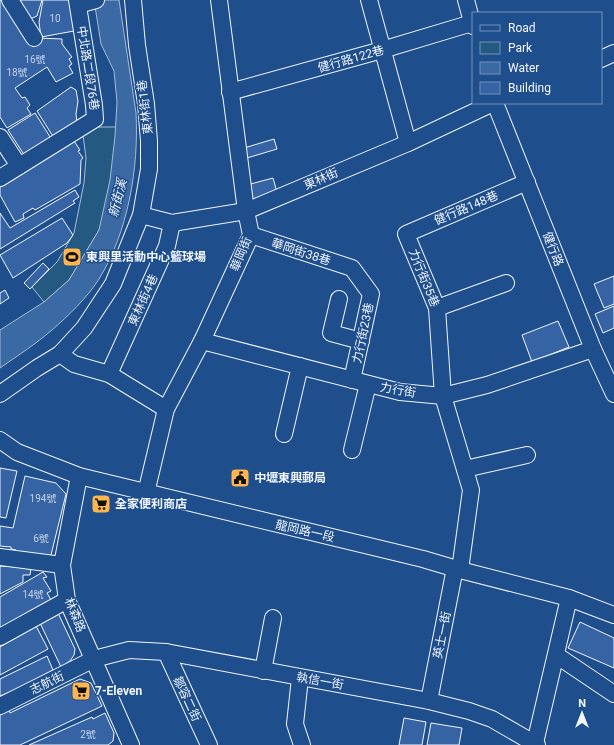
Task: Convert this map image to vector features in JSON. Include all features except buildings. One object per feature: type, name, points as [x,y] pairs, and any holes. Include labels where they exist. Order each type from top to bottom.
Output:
[{"type":"street","points":[[10,0],[34,38]]},
{"type":"street","name":"東林街1巷","points":[[0,394],[60,354],[84,328],[113,284],[141,215],[146,192],[149,142],[146,104],[137,45],[133,0]]},
{"type":"street","name":"華岡街","points":[[146,493],[166,409],[202,341],[251,236],[246,211],[219,0]]},
{"type":"street","points":[[369,0],[408,143]]},
{"type":"street","points":[[466,0],[472,21]]},
{"type":"street","name":"中北路二段76巷","points":[[19,166],[95,119],[85,2]]},
{"type":"street","name":"健行路122巷","points":[[230,92],[472,24]]},
{"type":"street","points":[[602,59],[614,53]]},
{"type":"street","name":"東林街","points":[[141,215],[172,223],[246,211],[408,143],[492,104]]},
{"type":"street","name":"健行路","points":[[494,104],[593,349],[614,394]]},
{"type":"street","points":[[0,137],[19,166],[0,178]]},
{"type":"street","name":"健行路148巷","points":[[406,234],[527,182]]},
{"type":"street","name":"東林街4巷","points":[[109,374],[167,246],[172,223]]},
{"type":"street","name":"力行街35巷","points":[[406,234],[437,308],[443,396],[465,469]]},
{"type":"street","name":"華岡街38巷","points":[[251,236],[352,268]]},
{"type":"street","name":"力行街23巷","points":[[352,268],[371,294],[361,341],[360,382],[352,450]]},
{"type":"street","points":[[437,308],[506,283]]},
{"type":"street","points":[[339,300],[331,333],[361,341]]},
{"type":"street","name":"力行街","points":[[202,341],[400,392],[443,396],[487,385],[593,349]]},
{"type":"street","points":[[60,354],[74,364],[109,374],[166,409]]},
{"type":"street","points":[[284,434],[300,366]]},
{"type":"street","name":"龍岡路一段","points":[[1,442],[17,452],[79,476],[416,557],[569,598],[614,615]]},
{"type":"street","points":[[465,469],[527,455]]},
{"type":"street","name":"英士一街","points":[[429,701],[457,569],[471,490],[465,469]]},
{"type":"street","name":"林森路","points":[[79,476],[62,564],[68,600],[94,660],[127,744]]},
{"type":"street","points":[[0,557],[62,564]]},
{"type":"street","points":[[536,744],[569,598]]},
{"type":"street","points":[[0,637],[68,600]]},
{"type":"street","points":[[263,671],[273,618]]},
{"type":"street","name":"執信一街","points":[[94,660],[129,650],[166,652],[429,701],[469,711],[492,719],[536,744]]},
{"type":"street","name":"鄒容二街","points":[[166,652],[209,745]]},
{"type":"street","points":[[556,655],[614,694]]},
{"type":"street","name":"志航街","points":[[0,706],[94,660]]},
{"type":"street","points":[[300,678],[295,724],[302,745]]},
{"type":"green space","points":[[82,127],[123,127],[123,166],[99,230],[69,280],[44,302],[32,287],[57,262],[74,233],[84,183],[86,158]]},
{"type":"water","name":"新街溪","points":[[94,0],[119,0],[136,113],[136,156],[130,199],[109,261],[89,293],[71,313],[52,330],[0,368],[0,330],[44,302],[69,280],[99,230],[110,180],[117,102],[114,71],[101,44]]},
{"type":"place","name":"東興里活動中心籃球場","points":[[72,257]]},
{"type":"place","name":"中壢東興郵局","points":[[240,478]]},
{"type":"place","name":"全家便利商店","points":[[101,504]]},
{"type":"place","name":"7-Eleven","points":[[81,691]]}]
